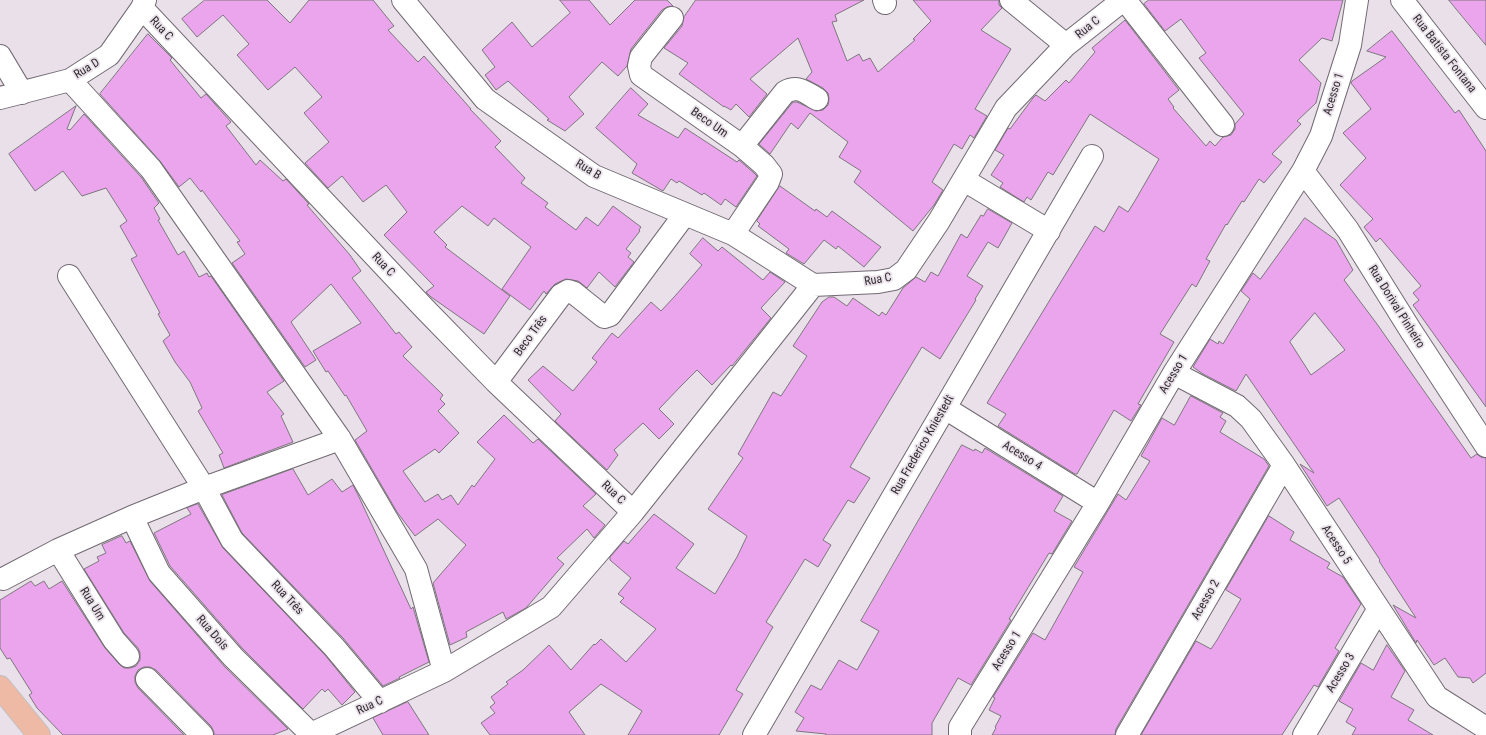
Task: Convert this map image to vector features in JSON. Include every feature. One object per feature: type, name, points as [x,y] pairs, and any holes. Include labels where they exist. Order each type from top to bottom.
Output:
[{"type":"main road","points":[[0,687],[39,735]]},
{"type":"street","name":"Rua B","points":[[403,0],[485,99],[594,176],[733,234],[813,285]]},
{"type":"street","points":[[1011,0],[1066,46]]},
{"type":"street","points":[[1124,0],[1223,125]]},
{"type":"street","name":"Rua C","points":[[310,735],[444,671],[551,607],[633,512],[813,285],[878,282],[894,279],[906,270],[939,221],[1006,108],[1066,46],[1124,0]]},
{"type":"street","name":"Acesso 1","points":[[960,735],[960,727],[1098,503],[1174,373],[1303,171],[1324,128],[1350,45],[1357,0]]},
{"type":"street","name":"Rua Batista Fontana","points":[[1402,0],[1486,108]]},
{"type":"street","name":"Rua C","points":[[143,4],[422,306],[496,382],[633,512]]},
{"type":"street","name":"Rua D","points":[[0,98],[70,80],[109,55],[143,4]]},
{"type":"street","name":"Beco Um","points":[[672,18],[641,57],[639,66],[641,75],[742,146],[764,165],[771,174],[768,182],[733,234]]},
{"type":"street","points":[[0,56],[22,92]]},
{"type":"street","points":[[70,80],[151,169],[340,439],[416,569],[444,671]]},
{"type":"street","points":[[742,146],[785,92],[792,88],[801,90],[817,99]]},
{"type":"street","name":"Rua Frederico Kniestedt","points":[[756,734],[1092,156]]},
{"type":"street","name":"Rua Dorival Pinheiro","points":[[1303,171],[1348,230],[1411,331],[1486,446]]},
{"type":"street","points":[[964,180],[1049,230]]},
{"type":"street","name":"Beco Três","points":[[496,382],[561,295],[568,291],[574,293],[604,317],[615,311],[686,214]]},
{"type":"street","name":"Rua Três","points":[[69,276],[204,488],[232,540],[334,647],[380,702]]},
{"type":"street","name":"Acesso 5","points":[[1174,373],[1237,406],[1251,419],[1284,465],[1378,610],[1437,697],[1486,728]]},
{"type":"street","name":"Acesso 4","points":[[945,408],[1098,503]]},
{"type":"street","points":[[3,579],[58,550],[132,517],[204,488],[340,439]]},
{"type":"street","name":"Acesso 2","points":[[1127,735],[1284,465]]},
{"type":"street","name":"Rua Dois","points":[[132,517],[159,572],[233,657],[310,735]]},
{"type":"street","name":"Rua Um","points":[[58,550],[114,640],[128,656]]},
{"type":"street","name":"Acesso 3","points":[[1304,735],[1378,610]]},
{"type":"street","points":[[148,679],[202,735]]},
{"type":"building","points":[[205,0],[267,0],[290,23],[309,0],[373,0],[394,26],[388,30],[418,62],[424,56],[470,109],[501,141],[495,147],[525,178],[521,183],[548,203],[545,207],[576,230],[586,217],[598,226],[613,206],[641,227],[639,230],[640,231],[626,249],[631,253],[628,257],[634,262],[615,287],[599,272],[587,288],[578,281],[566,279],[555,284],[546,294],[544,291],[530,310],[502,289],[531,247],[494,218],[488,226],[462,206],[434,232],[447,245],[445,247],[510,296],[484,334],[431,297],[426,292],[434,286],[384,235],[407,212],[386,185],[363,202],[342,176],[328,188],[305,163],[329,142],[304,113],[322,97],[295,67],[268,90],[237,55],[249,44],[223,15],[197,37],[182,19]]},
{"type":"building","points":[[560,0],[589,0],[610,25],[635,0],[667,0],[673,6],[662,10],[631,49],[627,66],[618,76],[602,62],[569,97],[584,114],[565,131],[547,120],[549,119],[508,81],[496,90],[485,75],[495,67],[482,50],[512,22],[532,47],[570,13]]},
{"type":"building","points":[[696,0],[864,0],[835,15],[837,21],[832,22],[847,61],[859,54],[863,61],[870,58],[878,72],[915,40],[913,39],[931,21],[913,0],[999,0],[999,5],[1002,8],[981,30],[1011,49],[975,109],[987,116],[974,138],[970,135],[962,149],[954,144],[932,182],[943,190],[934,205],[913,231],[854,182],[861,171],[839,157],[848,142],[810,113],[798,129],[791,123],[770,154],[759,144],[793,102],[797,102],[816,111],[823,110],[828,105],[828,93],[823,88],[806,79],[812,72],[798,38],[750,79],[767,94],[749,117],[736,104],[731,110],[724,107],[679,74],[688,63],[664,48],[682,26],[684,17]]},
{"type":"building","points":[[1149,0],[1343,0],[1332,41],[1322,38],[1299,60],[1321,83],[1316,103],[1297,121],[1301,124],[1272,154],[1282,162],[1264,183],[1259,179],[1244,202],[1242,201],[1227,225],[1226,224],[1206,259],[1210,261],[1196,287],[1192,284],[1160,334],[1174,342],[1138,404],[1141,405],[1131,421],[1114,410],[1077,474],[1075,474],[998,426],[1006,414],[987,403],[1095,226],[1104,232],[1119,206],[1128,212],[1159,159],[1090,114],[1053,175],[1048,172],[1031,200],[1027,197],[1024,202],[1000,187],[1003,183],[991,175],[1004,155],[995,150],[1008,128],[1010,129],[1033,98],[1036,95],[1045,101],[1066,80],[1069,83],[1095,52],[1092,48],[1125,20],[1179,90],[1168,99],[1174,107],[1173,108],[1206,146],[1210,141],[1215,146],[1223,137],[1231,135],[1235,129],[1235,124],[1244,114],[1199,58],[1206,53],[1181,19],[1165,31],[1144,4]]},
{"type":"building","points":[[1449,0],[1486,0],[1486,45]]},
{"type":"building","points":[[1392,31],[1455,113],[1459,110],[1486,151],[1486,407],[1413,305],[1419,300],[1413,293],[1421,286],[1380,238],[1376,242],[1364,227],[1373,219],[1340,185],[1366,158],[1343,133],[1371,109],[1351,83],[1386,57],[1367,51]]},
{"type":"building","points":[[148,34],[172,58],[170,60],[201,98],[206,94],[231,122],[226,126],[256,165],[260,160],[283,181],[286,179],[309,204],[307,205],[350,255],[361,271],[352,278],[396,334],[399,332],[412,347],[403,356],[443,395],[440,399],[445,404],[438,411],[459,433],[439,453],[435,449],[403,471],[425,502],[438,494],[442,500],[451,495],[458,505],[472,485],[474,487],[495,459],[477,442],[504,415],[533,443],[538,439],[596,494],[583,506],[605,525],[594,538],[587,529],[557,558],[564,564],[526,608],[506,619],[503,612],[466,632],[467,637],[450,645],[433,583],[466,545],[438,519],[415,536],[397,512],[355,440],[367,431],[346,395],[345,396],[328,371],[326,372],[313,351],[361,323],[331,284],[291,322],[316,360],[305,367],[232,263],[245,254],[237,242],[240,241],[202,190],[201,192],[190,178],[179,187],[160,161],[100,94]]},
{"type":"building","points":[[631,88],[648,104],[638,115],[678,138],[685,128],[737,162],[739,160],[757,176],[736,207],[725,199],[721,205],[704,193],[702,195],[679,181],[677,183],[671,179],[663,191],[632,173],[637,164],[596,128]]},
{"type":"building","points":[[76,106],[67,129],[70,130],[84,114],[141,177],[159,203],[154,208],[160,219],[158,220],[178,255],[184,251],[199,277],[207,273],[209,277],[211,276],[284,381],[267,392],[284,414],[281,416],[293,442],[224,468],[219,455],[223,453],[198,411],[202,408],[190,382],[175,362],[163,341],[170,335],[131,259],[137,256],[120,226],[127,221],[106,188],[82,196],[63,171],[35,191],[9,154]]},
{"type":"building","points":[[780,186],[815,211],[816,209],[827,217],[832,211],[881,247],[864,267],[838,246],[836,249],[824,240],[804,264],[786,253],[789,249],[758,226],[760,224],[757,221]]},
{"type":"building","points":[[988,209],[1012,223],[998,248],[988,242],[967,276],[983,286],[975,299],[976,300],[940,359],[922,347],[850,467],[870,478],[854,503],[848,500],[823,540],[831,545],[818,567],[805,559],[766,622],[773,627],[736,690],[743,694],[719,735],[628,735],[642,711],[601,684],[569,712],[585,735],[490,735],[481,723],[495,713],[490,707],[495,703],[491,697],[508,684],[506,682],[523,670],[549,645],[571,670],[594,644],[595,645],[601,639],[626,662],[656,629],[620,602],[624,598],[618,594],[631,578],[610,560],[610,557],[624,541],[628,544],[654,514],[694,544],[676,568],[715,594],[737,557],[747,536],[708,509],[743,458],[738,454],[773,392],[781,396],[807,356],[793,346],[822,302],[829,297],[834,297],[847,306],[853,298],[879,316],[882,312],[886,315],[903,288],[916,277],[925,282],[931,272],[938,276],[961,234],[967,238],[981,215],[983,216]]},
{"type":"building","points":[[1305,218],[1336,240],[1353,270],[1344,280],[1377,324],[1471,458],[1477,454],[1486,458],[1486,673],[1473,683],[1470,678],[1458,677],[1445,658],[1434,665],[1417,640],[1416,643],[1393,605],[1416,618],[1379,561],[1380,560],[1339,498],[1327,506],[1300,464],[1314,473],[1246,374],[1236,391],[1203,374],[1193,367],[1210,339],[1218,344],[1219,341],[1223,344],[1250,299],[1241,291],[1253,273],[1260,279]],"holes":[[[1315,313],[1345,350],[1311,375],[1290,342]]]},
{"type":"building","points":[[703,238],[718,251],[722,247],[763,280],[770,272],[785,282],[761,308],[771,318],[732,366],[731,365],[712,385],[697,370],[659,409],[674,424],[659,439],[643,423],[614,450],[618,455],[607,470],[555,421],[561,414],[528,380],[543,366],[573,391],[597,362],[592,358],[612,333],[618,338],[651,302],[661,311],[702,265],[690,254]]},
{"type":"building","points":[[1191,396],[1223,413],[1220,417],[1226,421],[1220,432],[1264,459],[1269,466],[1116,729],[1115,735],[992,735],[1001,716],[989,710],[995,698],[993,697],[1033,633],[1045,640],[1083,572],[1074,567],[1118,494],[1126,500],[1150,461],[1141,456],[1162,418],[1174,425]]},
{"type":"building","points":[[962,445],[982,453],[985,448],[1063,496],[1054,511],[1072,521],[1052,554],[1049,553],[1009,619],[1011,620],[971,685],[958,678],[932,723],[932,735],[826,735],[796,731],[804,718],[795,712],[811,685],[821,690],[839,660],[857,670],[879,631],[861,621]]},
{"type":"building","points":[[293,469],[308,495],[332,479],[342,492],[353,485],[411,609],[413,607],[429,662],[383,686],[343,638],[242,533],[222,495]]},
{"type":"building","points":[[198,504],[223,548],[325,655],[355,692],[342,705],[328,689],[325,692],[322,689],[303,709],[242,648],[170,566],[154,533],[191,514],[187,508]]},
{"type":"building","points":[[1269,516],[1294,532],[1290,540],[1330,563],[1327,568],[1343,577],[1361,604],[1335,648],[1339,651],[1318,687],[1314,685],[1282,735],[1141,735],[1196,641],[1211,649],[1241,599],[1226,590]]},
{"type":"building","points":[[122,536],[126,543],[130,541],[150,581],[224,666],[288,729],[273,735],[214,735],[211,726],[156,670],[150,667],[144,667],[138,670],[135,676],[135,682],[138,688],[184,735],[63,735],[37,708],[29,695],[32,693],[10,658],[7,659],[0,648],[0,600],[31,581],[35,586],[44,581],[49,589],[62,581],[105,648],[124,668],[136,666],[140,660],[138,648],[124,633],[84,569],[99,561],[97,557],[106,553],[102,545]]},
{"type":"building","points":[[1387,645],[1405,671],[1391,697],[1414,710],[1408,720],[1433,735],[1352,735],[1356,728],[1346,722],[1353,709],[1339,701],[1361,663],[1373,670]]},
{"type":"building","points":[[408,702],[429,735],[383,735],[373,718]]}]
